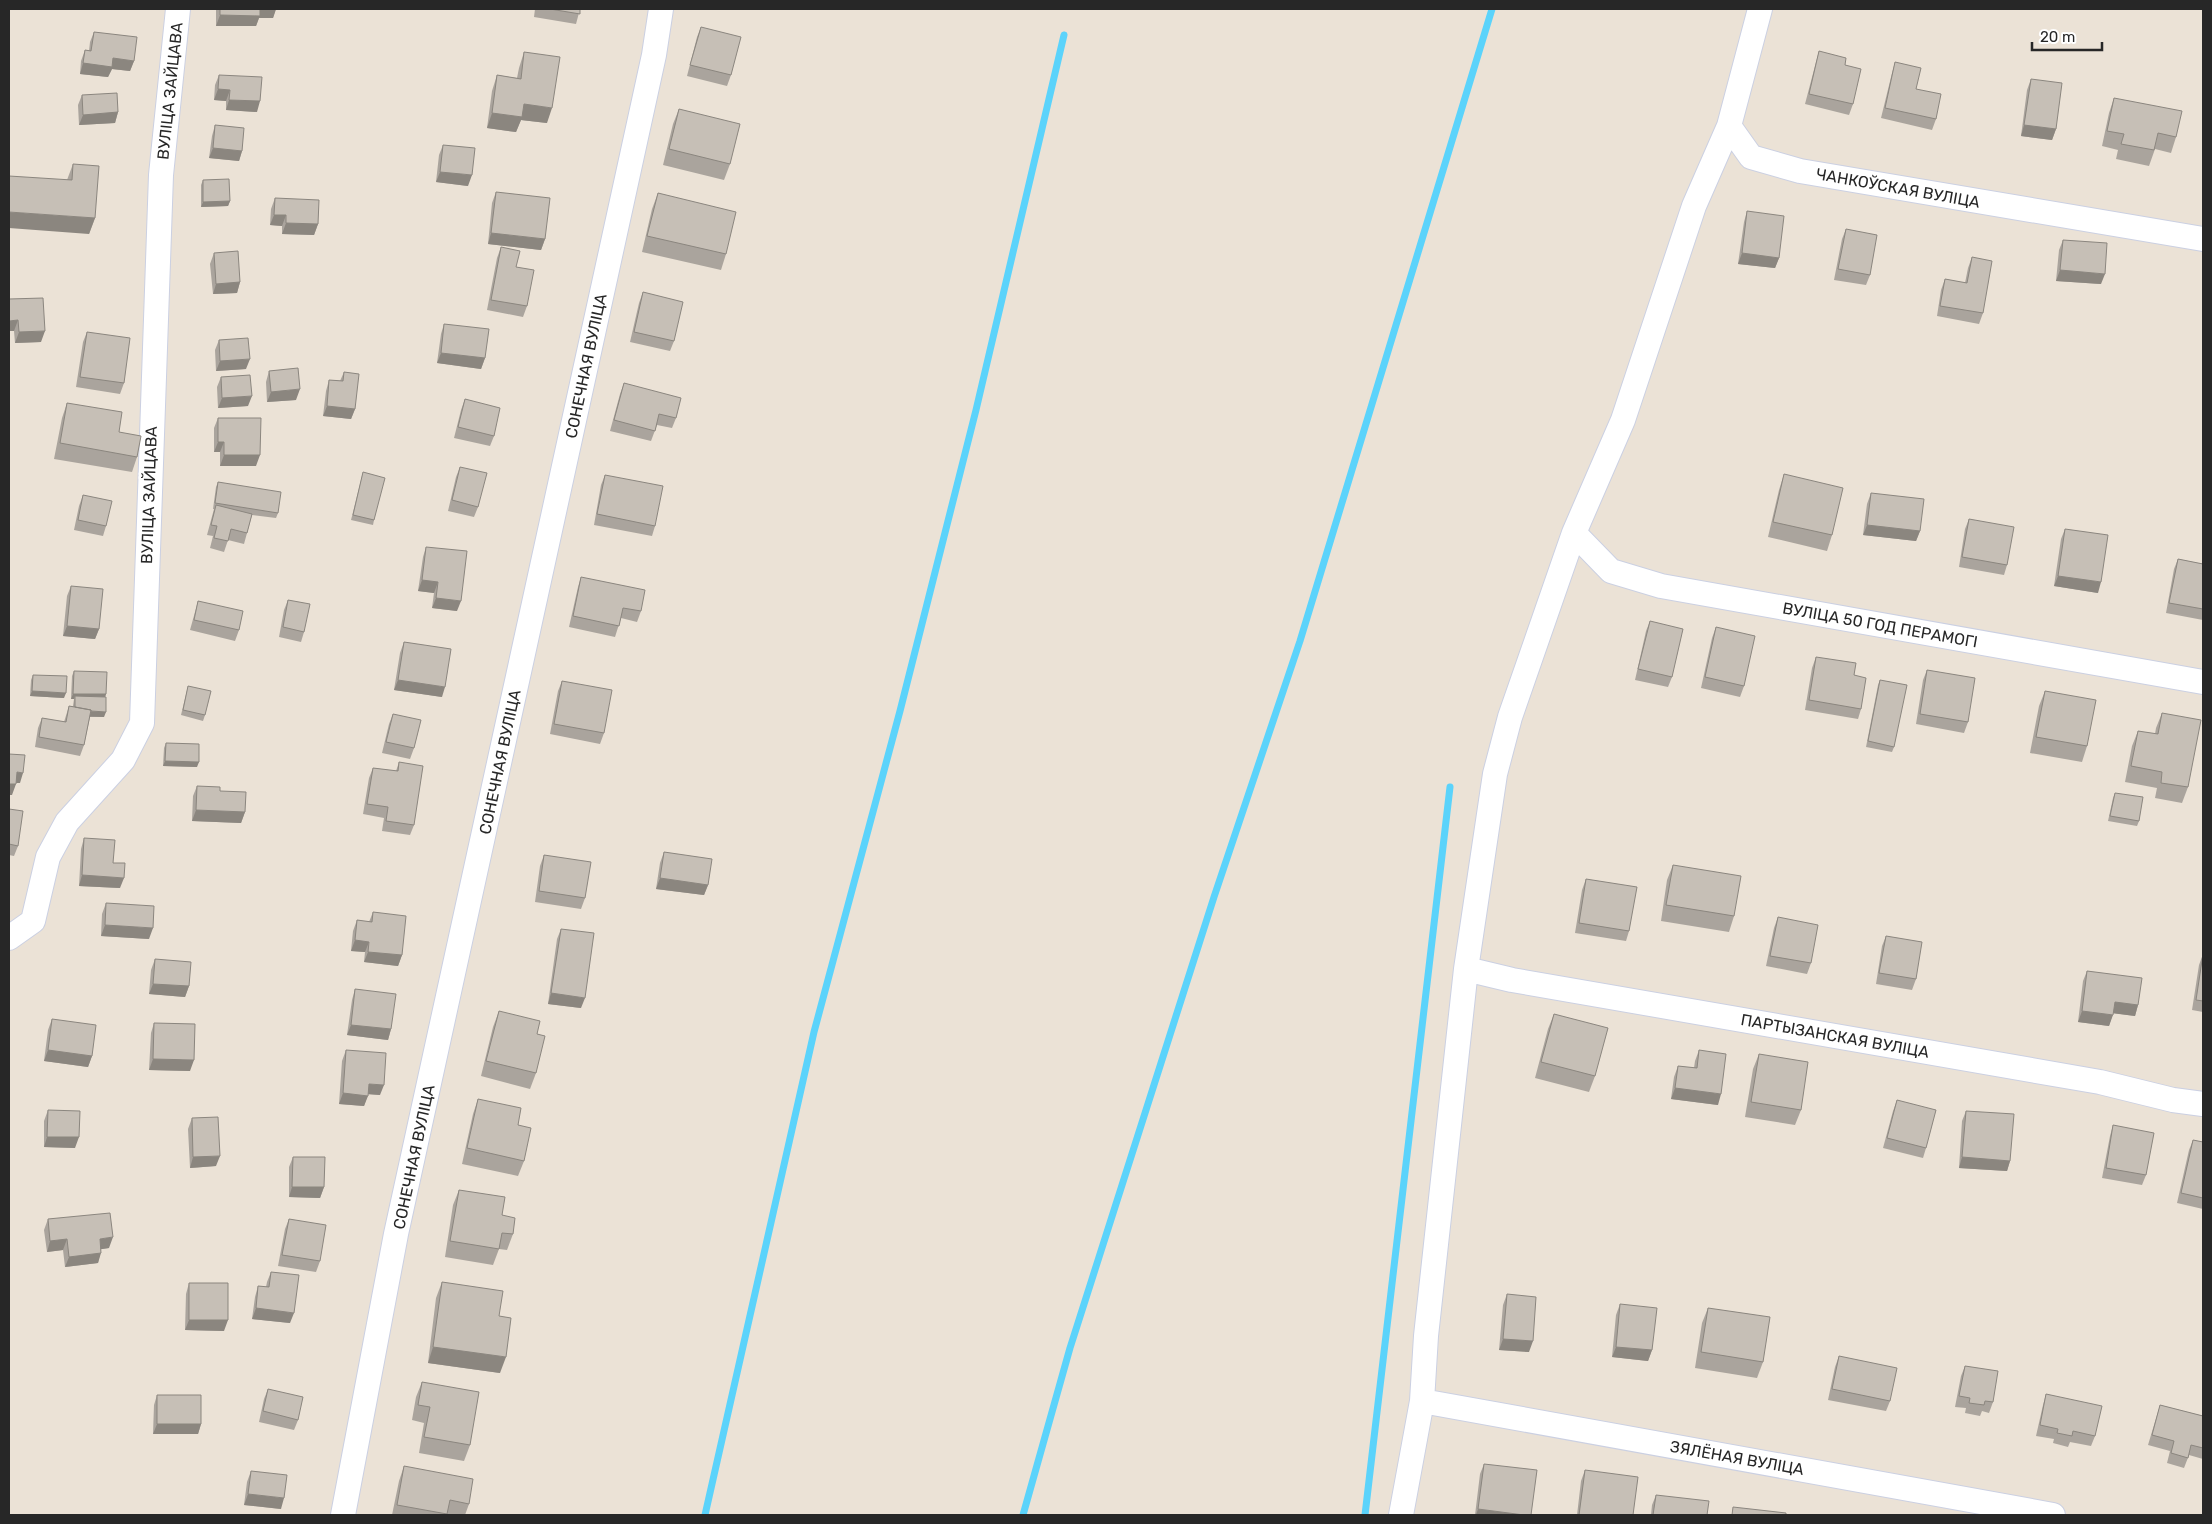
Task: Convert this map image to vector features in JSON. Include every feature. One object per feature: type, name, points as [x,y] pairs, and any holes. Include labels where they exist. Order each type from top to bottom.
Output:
[{"type":"street","name":"ВУЛІЦА ЗАЙЦАВА","points":[[9,938],[33,921],[48,857],[67,822],[123,760],[142,723],[161,175],[178,9]]},
{"type":"street","name":"СОНЕЧНАЯ ВУЛІЦА","points":[[343,1515],[396,1234],[654,55],[661,9]]},
{"type":"street","points":[[1401,1515],[1422,1401],[1426,1336],[1466,970],[1495,774],[1510,717],[1574,533],[1623,420],[1694,206],[1729,126],[1760,9]]},
{"type":"street","name":"ЧАНКОЎСКАЯ ВУЛІЦА","points":[[1729,126],[1752,157],[1800,171],[2203,239]]},
{"type":"street","name":"ВУЛІЦА 50 ГОД ПЕРАМОГІ","points":[[1574,533],[1611,571],[1661,586],[2203,682]]},
{"type":"street","name":"ПАРТЫЗАНСКАЯ ВУЛІЦА","points":[[1466,970],[1512,980],[2100,1082],[2173,1100],[2203,1104]]},
{"type":"street","name":"ЗЯЛЁНАЯ ВУЛІЦА","points":[[1422,1401],[2053,1515]]},
{"type":"building","points":[[220,9],[260,9],[260,16],[220,15]]},
{"type":"building","points":[[550,9],[580,9],[580,14]]},
{"type":"building","points":[[701,27],[741,37],[731,75],[690,65]]},
{"type":"building","points":[[94,32],[137,37],[134,61],[113,58],[112,67],[83,63],[85,50],[91,51]]},
{"type":"building","points":[[1819,51],[1846,58],[1845,65],[1861,69],[1853,104],[1809,94]]},
{"type":"building","points":[[524,52],[560,57],[552,108],[524,104],[522,117],[492,113],[497,75],[521,79]]},
{"type":"building","points":[[1895,62],[1921,68],[1916,89],[1941,94],[1936,119],[1885,108]]},
{"type":"building","points":[[219,75],[262,77],[260,101],[229,100],[230,90],[218,89]]},
{"type":"building","points":[[2031,79],[2062,83],[2056,129],[2024,125]]},
{"type":"building","points":[[117,93],[118,112],[83,115],[82,95]]},
{"type":"building","points":[[2114,98],[2182,111],[2176,137],[2158,133],[2154,150],[2121,144],[2124,134],[2107,131]]},
{"type":"building","points":[[679,109],[740,124],[730,164],[669,149]]},
{"type":"building","points":[[215,125],[244,128],[242,151],[213,148]]},
{"type":"building","points":[[443,145],[475,148],[472,175],[440,172]]},
{"type":"building","points":[[73,164],[99,166],[95,218],[9,212],[9,176],[72,180]]},
{"type":"building","points":[[229,179],[230,201],[203,202],[203,180]]},
{"type":"building","points":[[496,192],[550,198],[545,239],[491,233]]},
{"type":"building","points":[[658,193],[736,212],[726,254],[647,236]]},
{"type":"building","points":[[275,198],[319,200],[318,224],[286,223],[286,215],[274,215]]},
{"type":"building","points":[[1747,211],[1784,216],[1779,258],[1742,253]]},
{"type":"building","points":[[1846,229],[1877,235],[1870,275],[1838,269]]},
{"type":"building","points":[[2063,240],[2107,243],[2105,274],[2060,270]]},
{"type":"building","points":[[501,247],[520,251],[516,267],[534,270],[527,306],[491,300]]},
{"type":"building","points":[[238,251],[240,282],[216,284],[214,253]]},
{"type":"building","points":[[1972,257],[1992,261],[1983,313],[1940,306],[1945,279],[1967,283]]},
{"type":"building","points":[[643,292],[683,302],[674,341],[634,332]]},
{"type":"building","points":[[43,298],[45,331],[19,332],[18,320],[9,321],[9,299]]},
{"type":"building","points":[[444,324],[489,329],[485,358],[441,353]]},
{"type":"building","points":[[87,332],[130,338],[124,383],[80,377]]},
{"type":"building","points":[[248,338],[250,359],[220,361],[219,340]]},
{"type":"building","points":[[298,368],[300,389],[271,392],[269,371]]},
{"type":"building","points":[[344,372],[359,374],[355,409],[327,406],[329,380],[343,381]]},
{"type":"building","points":[[250,375],[252,396],[222,398],[221,377]]},
{"type":"building","points":[[624,383],[681,398],[676,418],[659,414],[655,431],[614,420]]},
{"type":"building","points":[[465,399],[500,408],[494,436],[458,427]]},
{"type":"building","points":[[67,403],[122,412],[119,432],[141,436],[137,457],[60,443]]},
{"type":"building","points":[[218,418],[261,418],[260,455],[224,455],[224,442],[218,442]]},
{"type":"building","points":[[460,467],[487,473],[478,507],[452,500]]},
{"type":"building","points":[[363,472],[385,478],[374,520],[353,515]]},
{"type":"building","points":[[1784,474],[1843,488],[1832,535],[1773,522]]},
{"type":"building","points":[[605,475],[663,486],[655,526],[597,514]]},
{"type":"building","points":[[218,482],[281,492],[278,513],[215,503]]},
{"type":"building","points":[[1871,493],[1924,499],[1920,531],[1867,525]]},
{"type":"building","points":[[83,495],[112,501],[106,526],[78,520]]},
{"type":"building","points":[[216,505],[252,514],[247,533],[231,529],[228,541],[214,538],[217,526],[211,525]]},
{"type":"building","points":[[1969,519],[2014,527],[2007,565],[1962,557]]},
{"type":"building","points":[[2065,529],[2108,535],[2101,582],[2058,576]]},
{"type":"building","points":[[426,547],[467,551],[461,601],[436,598],[438,582],[422,580]]},
{"type":"building","points":[[2178,559],[2203,564],[2203,609],[2169,603]]},
{"type":"building","points":[[581,577],[645,590],[641,611],[623,608],[619,626],[573,616]]},
{"type":"building","points":[[71,586],[103,589],[99,629],[67,626]]},
{"type":"building","points":[[288,600],[310,604],[304,632],[283,627]]},
{"type":"building","points":[[198,601],[243,611],[239,630],[194,620]]},
{"type":"building","points":[[1650,621],[1683,629],[1672,677],[1638,669]]},
{"type":"building","points":[[1716,627],[1755,636],[1744,686],[1705,677]]},
{"type":"building","points":[[404,642],[451,649],[445,687],[398,680]]},
{"type":"building","points":[[1816,657],[1856,663],[1854,675],[1866,678],[1861,709],[1809,700]]},
{"type":"building","points":[[1927,670],[1975,678],[1968,722],[1920,714]]},
{"type":"building","points":[[74,671],[107,672],[106,694],[73,694]]},
{"type":"building","points":[[33,675],[67,676],[66,693],[32,691]]},
{"type":"building","points":[[1880,680],[1907,685],[1894,747],[1868,741]]},
{"type":"building","points":[[562,681],[612,690],[604,733],[554,724]]},
{"type":"building","points":[[188,686],[211,691],[205,715],[183,710]]},
{"type":"building","points":[[2045,691],[2096,700],[2087,746],[2036,737]]},
{"type":"building","points":[[75,696],[106,697],[106,712],[75,707]]},
{"type":"building","points":[[69,706],[91,710],[84,745],[39,737],[42,718],[66,722]]},
{"type":"building","points":[[2162,713],[2201,720],[2188,787],[2161,783],[2162,772],[2131,766],[2138,731],[2158,734]]},
{"type":"building","points":[[393,714],[421,720],[414,748],[386,742]]},
{"type":"building","points":[[166,743],[199,744],[199,762],[165,761]]},
{"type":"building","points":[[9,754],[25,755],[23,773],[17,772],[16,784],[9,784]]},
{"type":"building","points":[[399,762],[423,766],[414,825],[386,821],[388,807],[367,804],[373,768],[398,771]]},
{"type":"building","points":[[197,786],[220,787],[220,791],[246,792],[245,812],[196,810]]},
{"type":"building","points":[[2115,793],[2143,797],[2139,821],[2110,816]]},
{"type":"building","points":[[9,809],[23,811],[18,846],[9,844]]},
{"type":"building","points":[[84,838],[115,840],[113,863],[125,863],[124,878],[82,875]]},
{"type":"building","points":[[664,852],[712,859],[708,885],[660,878]]},
{"type":"building","points":[[544,855],[591,862],[585,898],[539,891]]},
{"type":"building","points":[[1673,865],[1741,876],[1734,916],[1666,905]]},
{"type":"building","points":[[1586,879],[1637,887],[1629,931],[1579,923]]},
{"type":"building","points":[[106,903],[154,906],[153,928],[105,925]]},
{"type":"building","points":[[373,912],[406,916],[402,955],[368,952],[369,942],[355,940],[357,920],[372,922]]},
{"type":"building","points":[[1778,917],[1818,925],[1811,963],[1770,956]]},
{"type":"building","points":[[561,929],[594,933],[585,998],[551,993]]},
{"type":"building","points":[[1886,936],[1922,942],[1916,979],[1879,973]]},
{"type":"building","points":[[2203,954],[2203,1001],[2196,1000]]},
{"type":"building","points":[[155,959],[191,962],[189,986],[153,984]]},
{"type":"building","points":[[2087,971],[2142,978],[2138,1005],[2115,1002],[2113,1015],[2082,1011]]},
{"type":"building","points":[[355,989],[396,994],[391,1029],[351,1025]]},
{"type":"building","points":[[499,1011],[540,1021],[537,1034],[545,1036],[536,1073],[486,1061]]},
{"type":"building","points":[[1554,1014],[1608,1028],[1595,1076],[1541,1062]]},
{"type":"building","points":[[52,1019],[96,1025],[92,1056],[48,1050]]},
{"type":"building","points":[[154,1023],[195,1024],[194,1060],[153,1059]]},
{"type":"building","points":[[346,1050],[386,1053],[384,1085],[369,1084],[368,1096],[343,1093]]},
{"type":"building","points":[[1699,1050],[1726,1054],[1721,1094],[1675,1088],[1678,1066],[1697,1068]]},
{"type":"building","points":[[1759,1054],[1808,1062],[1801,1110],[1751,1102]]},
{"type":"building","points":[[478,1099],[521,1108],[518,1125],[531,1128],[524,1161],[467,1148]]},
{"type":"building","points":[[1897,1100],[1936,1110],[1926,1148],[1887,1138]]},
{"type":"building","points":[[48,1110],[80,1111],[79,1137],[47,1137]]},
{"type":"building","points":[[1966,1111],[2014,1114],[2010,1161],[1962,1157]]},
{"type":"building","points":[[218,1117],[220,1156],[193,1157],[192,1118]]},
{"type":"building","points":[[2113,1125],[2154,1133],[2146,1175],[2106,1168]]},
{"type":"building","points":[[2193,1140],[2203,1142],[2203,1198],[2181,1193]]},
{"type":"building","points":[[293,1157],[325,1157],[324,1187],[292,1187]]},
{"type":"building","points":[[459,1190],[505,1197],[502,1215],[515,1218],[513,1234],[502,1233],[499,1249],[450,1241]]},
{"type":"building","points":[[110,1213],[113,1237],[100,1239],[101,1253],[69,1257],[67,1239],[50,1241],[48,1219]]},
{"type":"building","points":[[289,1219],[326,1225],[320,1261],[282,1255]]},
{"type":"building","points":[[271,1272],[299,1275],[294,1313],[256,1308],[258,1286],[269,1287]]},
{"type":"building","points":[[442,1282],[503,1291],[499,1316],[511,1318],[506,1357],[433,1347]]},
{"type":"building","points":[[189,1283],[228,1283],[228,1320],[189,1320]]},
{"type":"building","points":[[1507,1294],[1536,1297],[1533,1341],[1503,1339]]},
{"type":"building","points":[[1620,1304],[1657,1308],[1652,1350],[1616,1347]]},
{"type":"building","points":[[1708,1308],[1770,1317],[1763,1362],[1701,1352]]},
{"type":"building","points":[[1839,1356],[1897,1368],[1890,1401],[1832,1389]]},
{"type":"building","points":[[1965,1366],[1998,1371],[1993,1402],[1985,1401],[1984,1405],[1969,1403],[1970,1398],[1959,1396]]},
{"type":"building","points":[[422,1382],[479,1392],[470,1445],[424,1437],[430,1407],[418,1405]]},
{"type":"building","points":[[268,1389],[303,1397],[298,1420],[263,1411]]},
{"type":"building","points":[[2046,1394],[2102,1406],[2095,1436],[2073,1431],[2072,1436],[2057,1433],[2058,1429],[2040,1425]]},
{"type":"building","points":[[157,1395],[201,1395],[201,1424],[157,1424]]},
{"type":"building","points":[[2160,1405],[2203,1416],[2203,1448],[2191,1445],[2188,1458],[2171,1453],[2174,1441],[2152,1435]]},
{"type":"building","points":[[1484,1464],[1537,1470],[1531,1515],[1478,1509]]},
{"type":"building","points":[[404,1466],[473,1479],[469,1504],[450,1500],[447,1514],[397,1505]]},
{"type":"building","points":[[1585,1470],[1638,1477],[1633,1515],[1579,1515]]},
{"type":"building","points":[[251,1471],[287,1475],[284,1498],[248,1494]]},
{"type":"building","points":[[1656,1495],[1709,1501],[1707,1515],[1653,1515]]},
{"type":"building","points":[[1733,1507],[1786,1513],[1786,1515],[1732,1515]]},
{"type":"waterway","points":[[1023,1515],[1070,1348],[1214,897],[1300,641],[1492,9]]},
{"type":"waterway","points":[[705,1515],[814,1032],[900,711],[976,410],[1064,35]]},
{"type":"waterway","points":[[1365,1515],[1450,787]]}]
